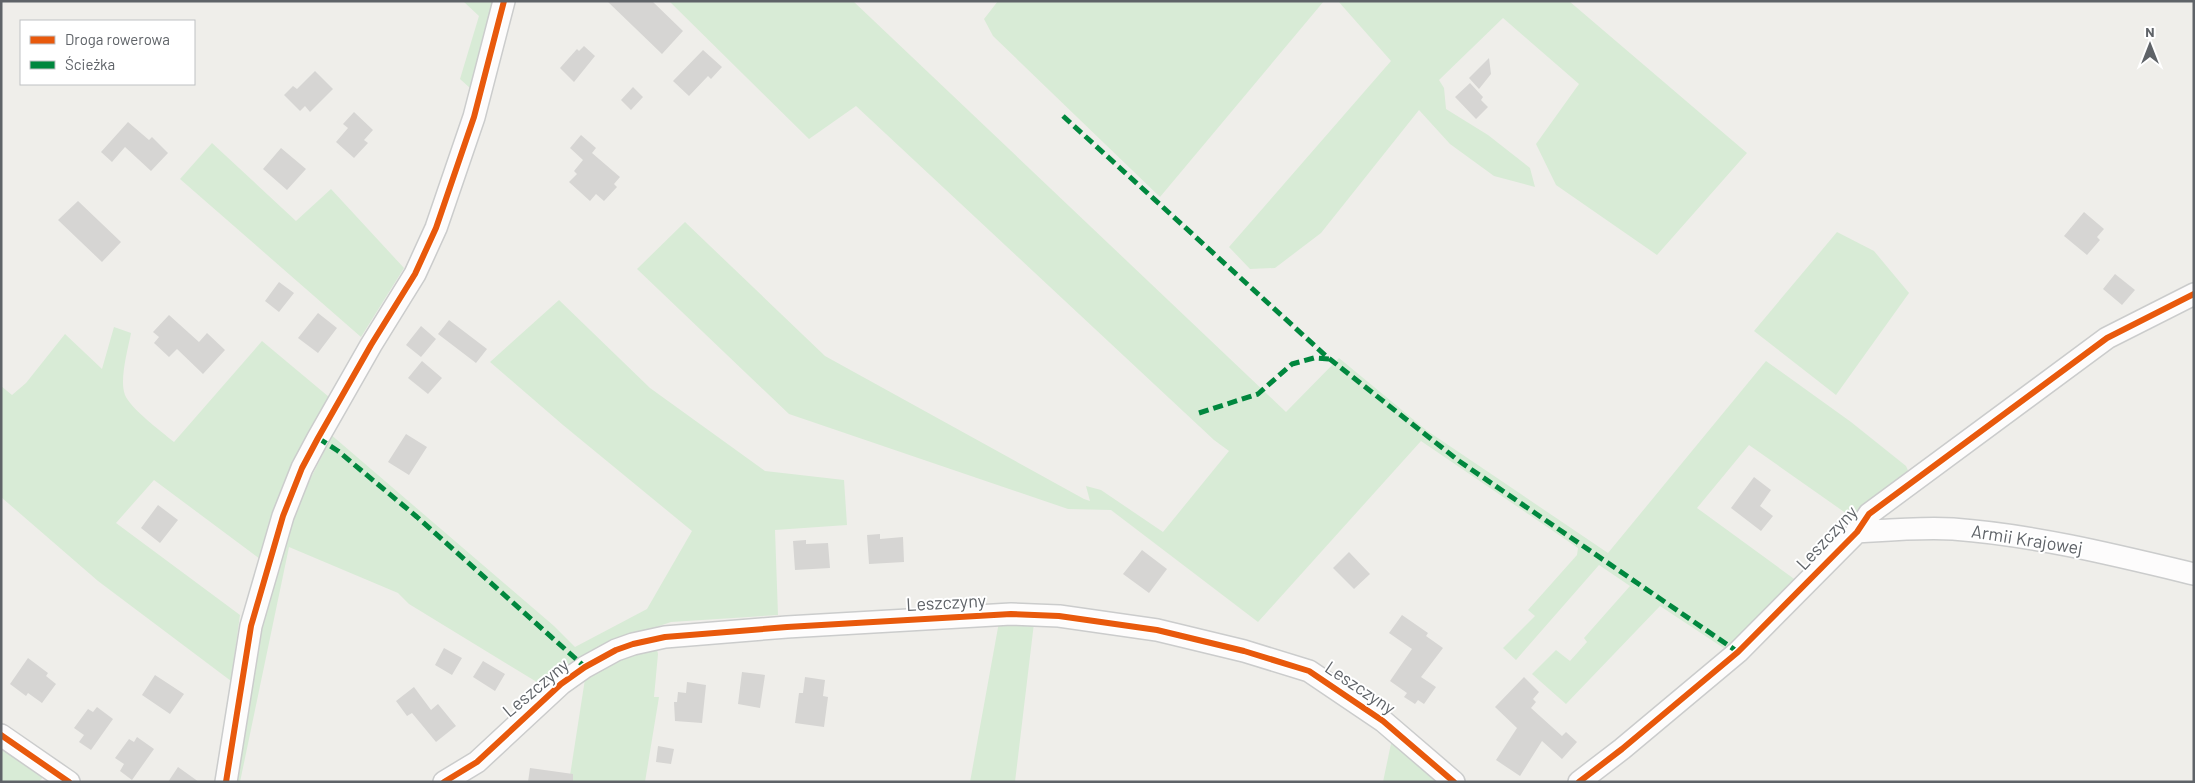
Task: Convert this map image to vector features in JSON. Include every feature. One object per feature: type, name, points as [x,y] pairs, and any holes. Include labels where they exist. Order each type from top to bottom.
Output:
[{"type":"street","points":[[226,782],[251,626],[283,516],[302,468],[370,345],[415,274],[436,228],[474,117],[504,1]]},
{"type":"street","name":"Leszczyny","points":[[1578,782],[1622,749],[1738,652],[1857,532],[1870,514],[2100,343],[2194,294]]},
{"type":"street","name":"Armii Krajowej","points":[[1857,532],[1951,529],[1994,534],[2090,550],[2194,574]]},
{"type":"street","name":"Leszczyny","points":[[444,782],[476,762],[528,713],[569,678],[616,650],[633,644],[665,637],[1011,614],[1059,616],[1157,630],[1244,651],[1309,671],[1383,720],[1454,782]]},
{"type":"street","points":[[1,736],[69,782]]},
{"type":"green space","points":[[496,1],[475,87],[470,88],[460,79],[479,16],[464,2]]},
{"type":"green space","points":[[669,1],[853,1],[1286,412],[1339,358],[1426,430],[1608,553],[1766,361],[1851,422],[1906,466],[1910,475],[1857,521],[1749,445],[1697,508],[1797,581],[1728,651],[1660,606],[1566,704],[1532,674],[1556,650],[1570,661],[1587,642],[1584,638],[1630,586],[1599,565],[1516,660],[1503,648],[1535,616],[1528,610],[1577,555],[1578,548],[1421,441],[1258,622],[1111,510],[1068,509],[789,414],[637,269],[685,222],[825,356],[1084,499],[1090,501],[1086,486],[1101,490],[1163,532],[1229,451],[1214,440],[856,106],[809,139]]},
{"type":"green space","points":[[998,1],[1324,1],[1160,197],[993,36],[984,19]]},
{"type":"green space","points":[[1338,1],[1569,1],[1747,153],[1657,255],[1556,185],[1536,144],[1579,84],[1503,18],[1439,80],[1444,88],[1446,109],[1488,135],[1530,168],[1535,187],[1494,176],[1450,144],[1419,110],[1321,233],[1275,268],[1250,269],[1229,247],[1391,61]]},
{"type":"green space","points":[[212,143],[296,221],[331,189],[404,268],[361,337],[180,179]]},
{"type":"green space","points":[[1837,232],[1874,251],[1909,293],[1836,395],[1754,331]]},
{"type":"green space","points":[[559,300],[650,388],[765,471],[844,480],[847,525],[775,530],[778,615],[671,622],[630,636],[545,687],[409,604],[398,593],[289,547],[240,782],[235,782],[263,618],[295,509],[324,452],[329,433],[554,626],[575,647],[647,609],[692,531],[490,362]]},
{"type":"green space","points":[[114,327],[131,333],[123,373],[125,395],[140,413],[174,442],[262,341],[329,397],[311,429],[269,522],[260,559],[154,480],[116,523],[240,615],[231,681],[98,581],[1,497],[1,386],[12,395],[26,383],[65,334],[102,369]]},
{"type":"green space","points":[[999,622],[1034,623],[1015,782],[970,782]]},
{"type":"green space","points":[[651,645],[656,645],[658,654],[654,697],[659,697],[645,782],[569,782],[585,679]]},
{"type":"green space","points":[[1393,734],[1443,782],[1383,782]]},
{"type":"green space","points":[[1,744],[44,776],[39,782],[1,782]]},
{"type":"building","points":[[607,1],[652,1],[683,31],[662,54]]},
{"type":"building","points":[[584,46],[595,56],[574,82],[560,68],[577,49],[579,51]]},
{"type":"building","points":[[703,50],[722,67],[711,79],[708,76],[689,96],[673,81]]},
{"type":"building","points":[[1489,58],[1491,74],[1479,89],[1469,78]]},
{"type":"building","points":[[315,71],[333,89],[310,112],[305,106],[300,111],[284,95],[293,86],[297,89]]},
{"type":"building","points":[[1470,83],[1483,97],[1481,100],[1488,107],[1476,119],[1455,97]]},
{"type":"building","points":[[633,87],[643,97],[631,110],[621,100]]},
{"type":"building","points":[[354,112],[373,130],[364,140],[368,143],[354,158],[336,142],[348,128],[343,124]]},
{"type":"building","points":[[128,122],[149,140],[152,137],[168,153],[151,171],[125,147],[112,162],[101,152]]},
{"type":"building","points":[[581,135],[596,148],[592,153],[620,177],[614,184],[617,187],[604,201],[596,194],[590,201],[569,182],[577,174],[574,171],[583,160],[570,148]]},
{"type":"building","points":[[281,148],[306,169],[287,190],[263,169]]},
{"type":"building","points":[[78,201],[121,242],[102,262],[58,220]]},
{"type":"building","points":[[2084,212],[2104,229],[2097,237],[2100,240],[2087,255],[2064,236]]},
{"type":"building","points":[[2115,274],[2135,290],[2122,305],[2103,289]]},
{"type":"building","points":[[279,282],[294,293],[279,312],[265,301]]},
{"type":"building","points":[[318,313],[337,328],[318,353],[298,338]]},
{"type":"building","points":[[169,315],[199,342],[207,333],[225,350],[203,374],[177,349],[169,357],[154,343],[159,337],[153,332]]},
{"type":"building","points":[[449,320],[487,349],[476,363],[438,334]]},
{"type":"building","points":[[421,326],[436,339],[421,357],[406,345]]},
{"type":"building","points":[[422,361],[442,378],[428,394],[408,378]]},
{"type":"building","points":[[406,434],[427,447],[409,475],[388,462]]},
{"type":"building","points":[[1754,477],[1771,490],[1760,506],[1773,516],[1761,531],[1731,508]]},
{"type":"building","points":[[158,505],[178,520],[160,543],[141,528]]},
{"type":"building","points":[[880,534],[880,539],[903,537],[904,562],[869,564],[867,535]]},
{"type":"building","points":[[806,540],[806,544],[828,543],[830,568],[795,570],[793,541]]},
{"type":"building","points":[[1142,550],[1167,569],[1149,593],[1123,574]]},
{"type":"building","points":[[1349,552],[1370,574],[1354,589],[1333,568]]},
{"type":"building","points":[[1402,615],[1428,633],[1426,636],[1443,648],[1421,677],[1436,687],[1424,704],[1418,700],[1415,704],[1404,697],[1407,693],[1390,681],[1412,649],[1389,633]]},
{"type":"building","points":[[444,648],[462,658],[452,675],[435,665]]},
{"type":"building","points":[[28,658],[48,673],[46,676],[56,684],[42,703],[28,693],[26,696],[10,684]]},
{"type":"building","points":[[483,661],[505,674],[495,691],[473,677]]},
{"type":"building","points":[[742,672],[765,675],[760,708],[738,704]]},
{"type":"building","points":[[155,675],[184,694],[170,714],[142,695]]},
{"type":"building","points":[[805,677],[825,680],[823,696],[828,697],[824,727],[795,723],[799,693],[803,693]]},
{"type":"building","points":[[1524,677],[1539,692],[1533,699],[1536,702],[1531,708],[1562,736],[1566,732],[1577,742],[1562,759],[1542,741],[1520,776],[1496,760],[1517,728],[1495,707]]},
{"type":"building","points":[[687,682],[706,685],[702,723],[675,721],[674,702],[677,702],[678,692],[686,693]]},
{"type":"building","points":[[414,687],[431,710],[438,704],[456,726],[436,742],[412,713],[407,716],[396,701]]},
{"type":"building","points":[[97,707],[113,719],[91,750],[79,742],[84,735],[74,728],[88,709],[93,712]]},
{"type":"building","points":[[137,737],[154,749],[132,780],[120,771],[124,764],[115,758],[129,739],[134,742]]},
{"type":"building","points":[[658,746],[674,749],[671,764],[656,762]]},
{"type":"building","points":[[178,767],[199,782],[168,782]]},
{"type":"building","points":[[530,768],[573,774],[573,782],[528,782]]},
{"type":"marked path","points":[[1063,116],[1326,356],[1459,461],[1738,652]]},
{"type":"marked path","points":[[1199,413],[1258,394],[1292,364],[1314,358],[1330,359]]},
{"type":"marked path","points":[[318,438],[338,451],[417,517],[585,667]]},
{"type":"cycle path","points":[[226,782],[251,626],[283,516],[302,468],[371,345],[415,274],[436,228],[474,117],[504,1]]},
{"type":"cycle path","points":[[1579,782],[1622,749],[1738,652],[1857,532],[1869,514],[2107,338],[2194,294]]},
{"type":"cycle path","points":[[444,782],[477,762],[561,684],[585,667],[616,650],[633,644],[665,637],[787,627],[1011,614],[1059,616],[1157,630],[1244,651],[1309,671],[1383,721],[1454,782]]},
{"type":"cycle path","points":[[1,735],[69,782]]}]
